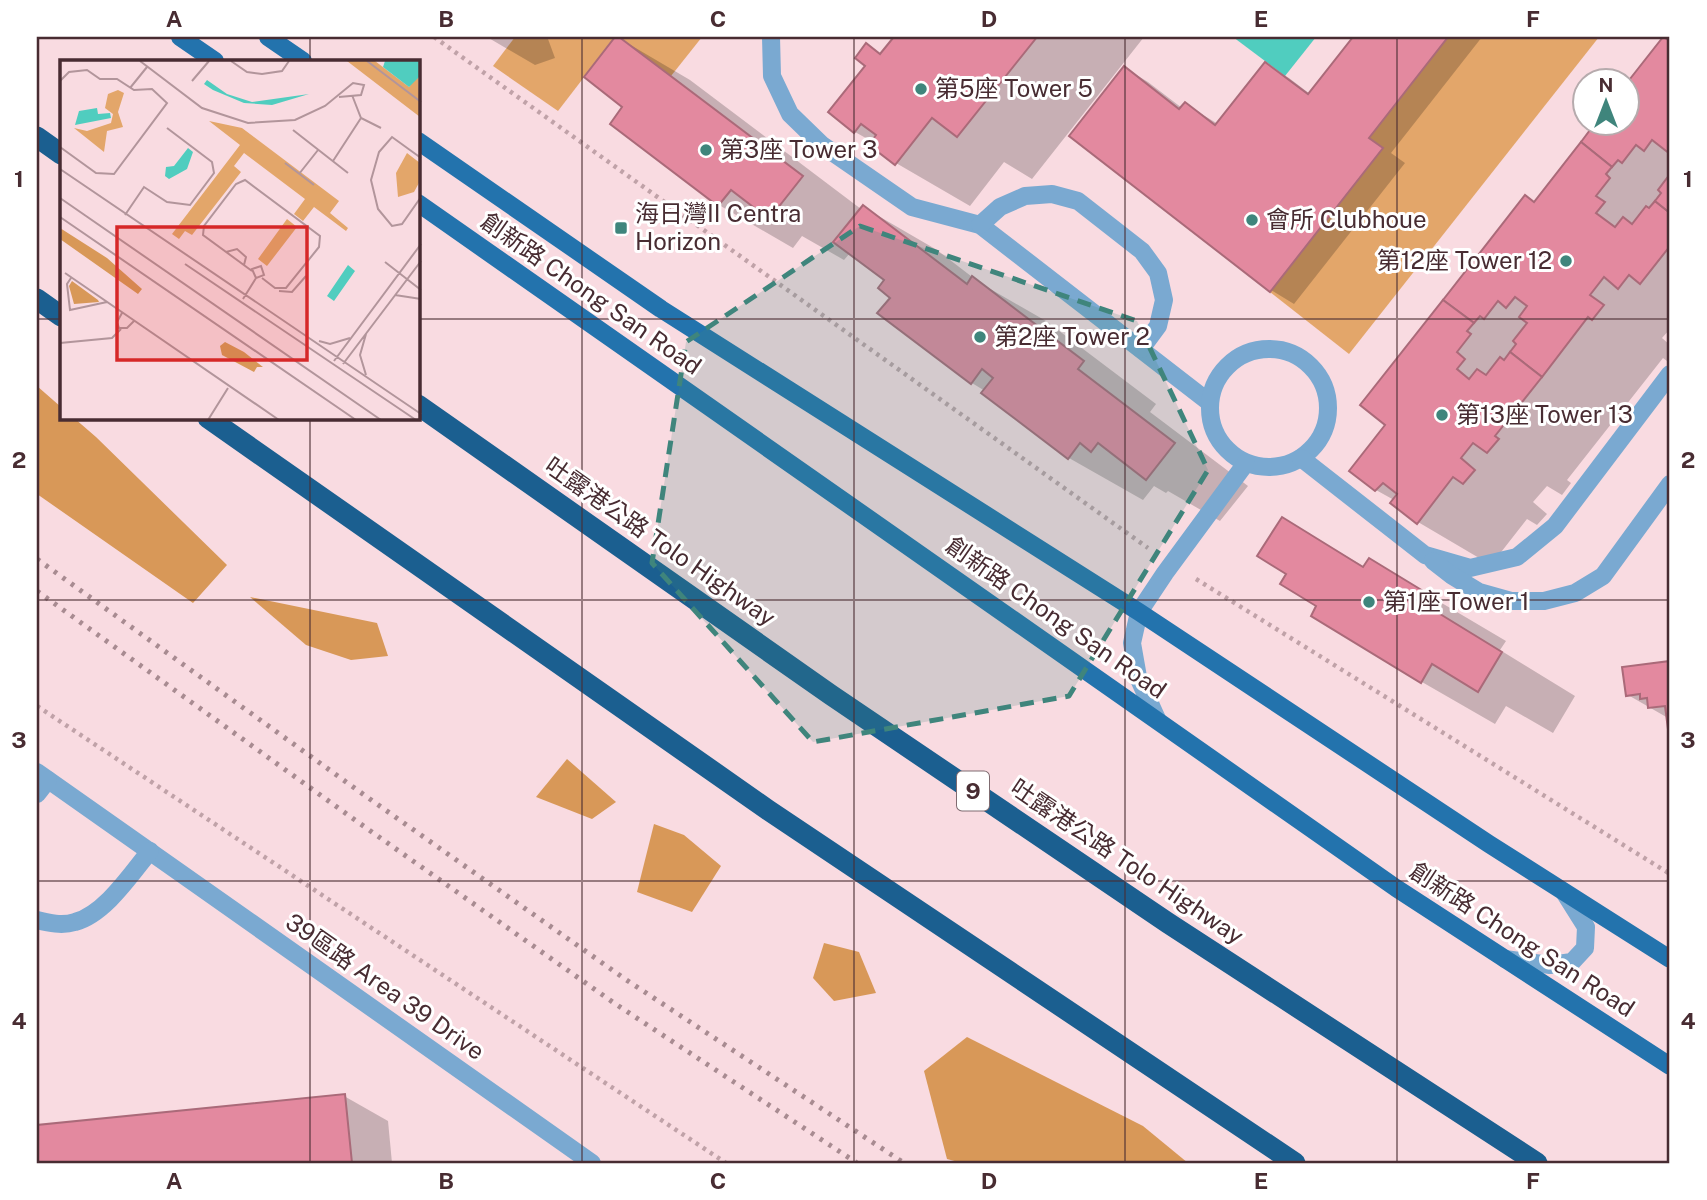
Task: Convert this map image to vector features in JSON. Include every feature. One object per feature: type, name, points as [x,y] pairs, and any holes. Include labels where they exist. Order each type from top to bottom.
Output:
[{"type":"highway","points":[[37,137],[60,153]]},
{"type":"highway","points":[[37,299],[60,315]]},
{"type":"highway","name":"吐露港公路 Tolo Highway","points":[[420,406],[831,695],[1168,923],[1536,1163]]},
{"type":"highway","points":[[211,420],[768,810],[1295,1163]]},
{"type":"main road","points":[[180,37],[214,60]]},
{"type":"main road","points":[[268,37],[302,60]]},
{"type":"main road","name":"創新路 Chong San Road","points":[[420,142],[661,309],[1139,612],[1670,959]]},
{"type":"main road","name":"創新路 Chong San Road","points":[[420,204],[1396,888],[1670,1066]]},
{"type":"street","points":[[771,37],[772,76],[790,114],[822,145],[912,207],[980,225],[1210,403]]},
{"type":"street","points":[[980,225],[1000,207],[1025,196],[1052,194],[1078,201],[1142,251],[1158,273],[1164,300],[1158,326],[1141,349]]},
{"type":"street","points":[[1275,349],[1293,354],[1308,363],[1321,377],[1327,394],[1329,413],[1325,431],[1315,447],[1301,458],[1283,466],[1265,467],[1247,463],[1230,453],[1218,438],[1211,422],[1210,403],[1214,385],[1224,369],[1238,357],[1256,350],[1275,349]]},
{"type":"street","points":[[1425,555],[1470,568],[1517,557],[1555,526],[1670,374]]},
{"type":"street","points":[[1301,458],[1451,575],[1479,592],[1511,601],[1544,601],[1575,593],[1603,576],[1670,484]]},
{"type":"street","points":[[1157,719],[1138,677],[1132,643],[1139,612],[1247,463]]},
{"type":"street","name":"39區路 Area 39 Drive","points":[[41,782],[150,851],[592,1163]]},
{"type":"street","points":[[37,921],[74,923],[90,916],[115,893],[150,851]]},
{"type":"street","points":[[1506,959],[1549,965],[1572,962],[1585,948],[1586,927],[1564,892]]},
{"type":"path","points":[[434,37],[1172,564],[1670,874]]},
{"type":"path","points":[[37,706],[726,1163]]},
{"type":"highlighted area","points":[[860,226],[1137,321],[1208,470],[1069,696],[813,742],[652,563],[686,342]]},
{"type":"shaded area","points":[[515,37],[615,37],[558,111],[493,66]]},
{"type":"shaded area","points":[[619,37],[702,37],[671,76]]},
{"type":"shaded area","points":[[1233,37],[1316,37],[1285,76]]},
{"type":"shaded area","points":[[1448,37],[1599,37],[1576,66],[1570,66],[1570,74],[1349,354],[1270,292],[1369,138]]},
{"type":"shaded area","points":[[37,386],[60,406],[60,420],[76,420],[96,437],[227,565],[193,603],[37,494]]},
{"type":"shaded area","points":[[250,597],[377,623],[388,656],[351,660],[306,645]]},
{"type":"shaded area","points":[[567,759],[616,802],[592,819],[536,797]]},
{"type":"shaded area","points":[[654,824],[684,835],[721,866],[692,912],[637,892]]},
{"type":"shaded area","points":[[824,943],[859,952],[876,993],[834,1001],[813,978]]},
{"type":"shaded area","points":[[967,1037],[1143,1126],[1188,1163],[962,1163],[947,1159],[924,1071]]},
{"type":"building","name":"第3座 Tower 3","points":[[615,37],[619,37],[803,176],[769,219],[731,190],[718,206],[610,124],[622,107],[584,77]]},
{"type":"building","name":"第5座 Tower 5","points":[[892,37],[1037,37],[957,137],[932,118],[895,165],[869,145],[876,135],[861,124],[854,133],[828,112],[865,66],[855,58],[866,43],[880,54]]},
{"type":"building","name":"會所 Clubhoue","points":[[1353,37],[1448,37],[1369,138],[1383,148],[1270,292],[1069,136],[1124,66],[1179,109],[1185,102],[1215,125],[1265,62],[1308,94]]},
{"type":"building","points":[[1663,37],[1670,41],[1670,154],[1652,140],[1644,151],[1636,145],[1622,163],[1618,160],[1612,167],[1581,142],[1586,136],[1640,136],[1640,66]]},
{"type":"building","name":"第12座 Tower 12","points":[[1581,142],[1612,167],[1606,174],[1610,178],[1596,196],[1605,202],[1596,213],[1615,227],[1623,217],[1632,224],[1646,206],[1649,208],[1655,201],[1670,213],[1670,246],[1640,284],[1629,275],[1618,289],[1604,277],[1590,295],[1604,305],[1592,320],[1588,317],[1542,377],[1510,352],[1516,344],[1513,341],[1527,323],[1519,317],[1527,306],[1515,297],[1506,308],[1498,301],[1484,319],[1480,316],[1474,323],[1443,300],[1525,195],[1534,202]]},
{"type":"building","points":[[1670,174],[1670,213],[1655,201],[1661,193],[1658,190]]},
{"type":"building","name":"第2座 Tower 2","points":[[863,205],[967,284],[972,276],[1084,361],[1078,369],[1175,443],[1146,480],[1098,443],[1091,452],[1080,443],[1068,459],[981,393],[993,378],[982,369],[971,384],[877,313],[890,298],[878,288],[884,280],[833,242]]},
{"type":"building","name":"第13座 Tower 13","points":[[1443,300],[1474,323],[1467,331],[1471,334],[1457,352],[1465,359],[1457,369],[1469,379],[1477,369],[1486,375],[1500,357],[1504,360],[1510,352],[1542,377],[1495,436],[1499,439],[1487,453],[1473,443],[1461,458],[1475,470],[1463,484],[1453,477],[1417,524],[1390,503],[1397,494],[1383,483],[1375,491],[1349,471],[1385,425],[1360,405]]},
{"type":"building","name":"第1座 Tower 1","points":[[1282,517],[1363,567],[1369,558],[1433,597],[1427,606],[1502,652],[1478,692],[1432,664],[1421,683],[1311,616],[1316,606],[1280,584],[1286,574],[1257,556]]},
{"type":"building","points":[[1670,661],[1669,737],[1665,706],[1648,708],[1647,698],[1640,699],[1640,694],[1626,696],[1622,667]]},
{"type":"building","points":[[345,1094],[352,1163],[37,1163],[37,1125]]},
{"type":"railway","points":[[37,559],[625,979],[904,1163]]},
{"type":"railway","points":[[37,591],[614,1003],[857,1163]]},
{"type":"place","name":"第5座 Tower 5","points":[[921,89]]},
{"type":"place","name":"第3座 Tower 3","points":[[706,150]]},
{"type":"place","name":"會所 Clubhoue","points":[[1252,220]]},
{"type":"place","name":"海日灣II Centra Horizon","points":[[621,228]]},
{"type":"place","name":"第12座 Tower 12","points":[[1566,261]]},
{"type":"place","name":"第2座 Tower 2","points":[[980,337]]},
{"type":"place","name":"第13座 Tower 13","points":[[1442,415]]},
{"type":"place","name":"第1座 Tower 1","points":[[1369,602]]}]
